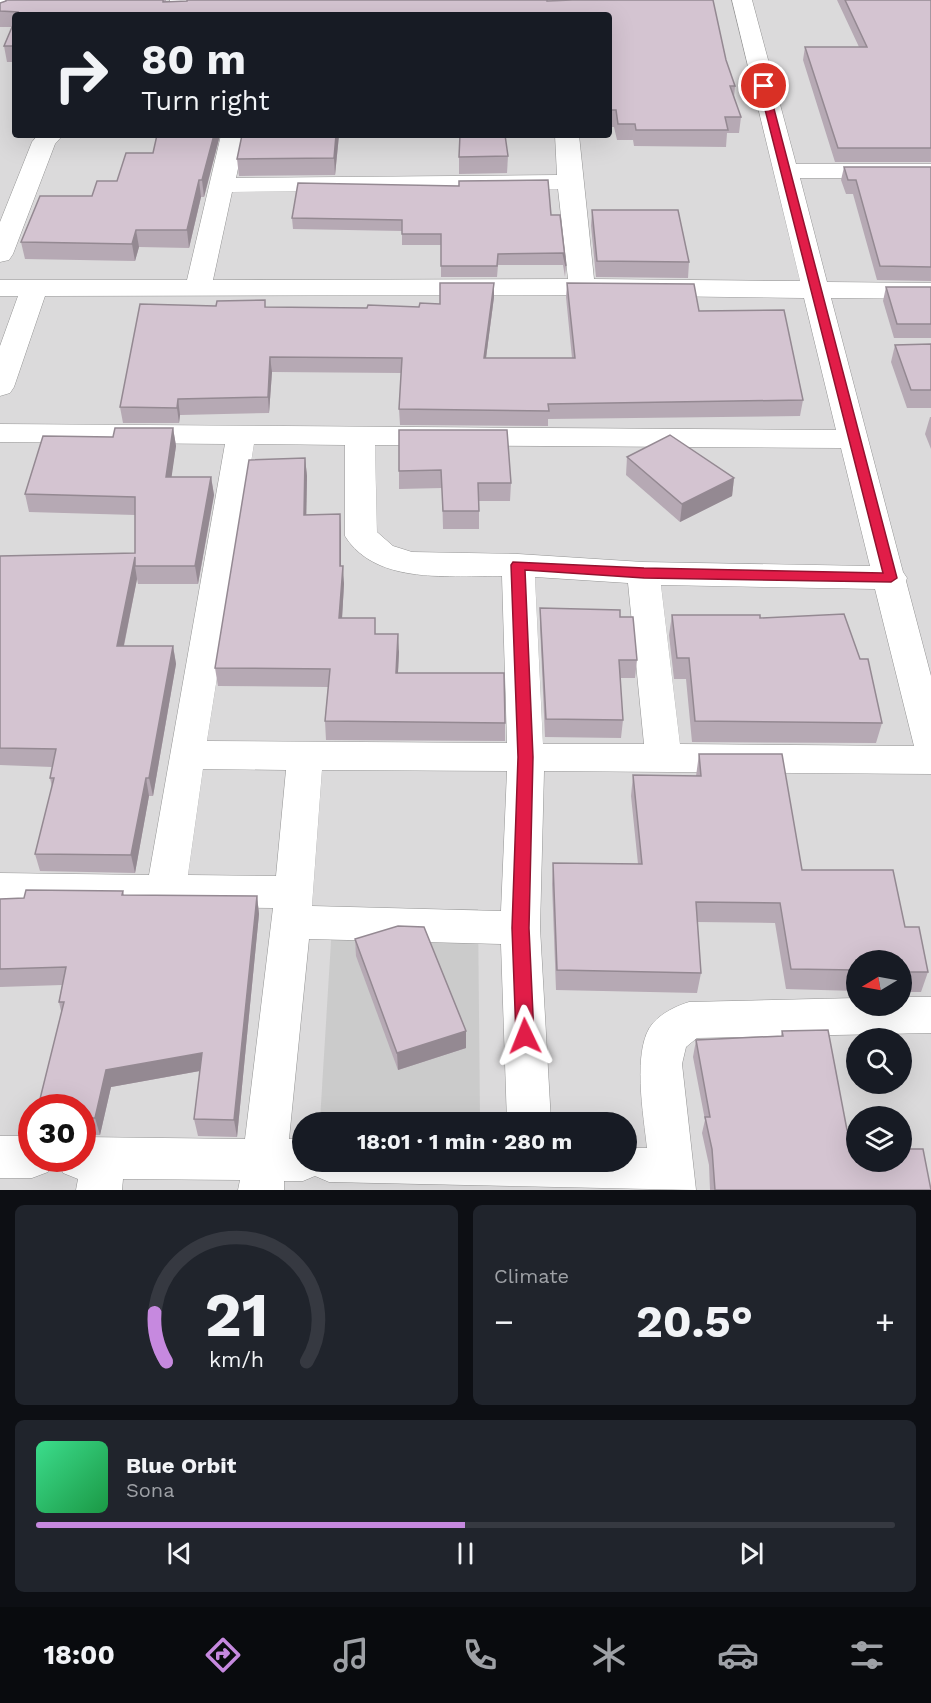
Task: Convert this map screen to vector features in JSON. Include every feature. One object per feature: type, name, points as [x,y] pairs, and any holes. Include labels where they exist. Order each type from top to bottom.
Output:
[{"type":"street","points":[[0,12],[6,0]]},
{"type":"street","points":[[742,0],[853,439],[891,578],[931,744]]},
{"type":"street","points":[[0,254],[20,179],[48,138]]},
{"type":"street","points":[[198,289],[224,185],[232,138]]},
{"type":"street","points":[[567,138],[582,287]]},
{"type":"street","points":[[785,171],[931,171]]},
{"type":"street","points":[[224,185],[570,182]]},
{"type":"street","points":[[0,288],[582,287],[931,291]]},
{"type":"street","points":[[0,387],[34,288]]},
{"type":"street","points":[[0,433],[853,439]]},
{"type":"street","points":[[360,434],[361,536],[382,554],[411,563],[518,565],[644,573],[891,578]]},
{"type":"street","points":[[166,891],[241,435]]},
{"type":"street","points":[[518,565],[526,757],[520,928],[529,1112]]},
{"type":"street","points":[[644,573],[664,758]]},
{"type":"street","points":[[187,755],[931,759]]},
{"type":"street","points":[[96,1169],[276,1170],[291,907],[305,756]]},
{"type":"street","points":[[0,889],[166,891],[291,907],[520,928]]},
{"type":"street","points":[[602,1172],[672,1180],[661,1064],[667,1037],[689,1020],[931,1015]]},
{"type":"street","points":[[0,1157],[18,1158]]},
{"type":"shaded area","points":[[0,0],[931,0],[931,1190],[0,1190]]},
{"type":"shaded area","points":[[333,909],[478,909],[480,1112],[320,1112]]},
{"type":"building","points":[[713,0],[726,60],[735,86],[730,86],[741,117],[725,117],[728,130],[636,130],[635,124],[618,124],[616,110],[612,110],[612,12],[0,11],[0,3],[6,1]]},
{"type":"building","points":[[845,0],[931,0],[931,148],[838,148],[805,47],[867,47]]},
{"type":"building","points":[[12,27],[12,46],[4,46]]},
{"type":"building","points":[[156,138],[213,138],[202,180],[199,180],[187,230],[136,230],[132,244],[21,242],[40,196],[92,196],[97,181],[117,181],[126,153],[153,153]]},
{"type":"building","points":[[241,138],[336,138],[334,158],[237,159]]},
{"type":"building","points":[[460,138],[505,138],[508,156],[459,157]]},
{"type":"building","points":[[844,167],[931,167],[931,267],[880,266],[856,180],[848,180]]},
{"type":"building","points":[[548,180],[551,215],[560,215],[566,266],[563,253],[498,254],[497,266],[441,266],[441,234],[402,234],[402,220],[292,218],[298,183],[459,186],[459,181]]},
{"type":"building","points":[[592,210],[678,210],[689,262],[597,261]]},
{"type":"building","points":[[440,283],[494,283],[484,358],[575,358],[567,283],[694,284],[699,311],[784,310],[803,400],[548,404],[549,411],[399,409],[402,358],[270,357],[268,397],[178,399],[177,408],[120,407],[140,304],[216,306],[217,301],[265,300],[265,307],[367,308],[368,305],[419,307],[420,303],[440,304]]},
{"type":"building","points":[[886,287],[931,287],[931,324],[897,324]]},
{"type":"building","points":[[931,344],[931,390],[911,390],[895,345]]},
{"type":"building","points":[[115,428],[173,428],[166,477],[211,477],[195,566],[135,566],[135,557],[117,646],[173,646],[149,778],[146,778],[131,855],[35,854],[54,778],[50,778],[56,749],[0,748],[0,556],[135,553],[135,497],[25,494],[43,436],[113,437]]},
{"type":"building","points":[[399,430],[507,430],[511,483],[478,483],[479,511],[443,511],[441,470],[399,471]]},
{"type":"building","points":[[670,435],[734,478],[682,504],[627,457]]},
{"type":"building","points":[[305,458],[304,515],[340,514],[340,566],[343,566],[339,618],[375,618],[375,634],[398,634],[396,673],[504,673],[505,723],[325,721],[330,669],[215,668],[249,460]]},
{"type":"building","points":[[540,608],[620,610],[620,617],[633,617],[637,660],[619,660],[623,720],[546,719]]},
{"type":"building","points":[[844,614],[860,659],[868,659],[882,723],[695,721],[689,658],[677,658],[672,615],[760,615],[760,618]]},
{"type":"building","points":[[699,754],[782,754],[802,870],[893,870],[905,927],[919,927],[928,972],[912,972],[912,950],[846,950],[846,970],[791,969],[780,903],[696,902],[701,973],[557,970],[553,863],[642,864],[633,775],[701,776]]},
{"type":"building","points":[[26,890],[123,891],[122,895],[257,896],[234,1120],[194,1119],[202,1053],[106,1070],[96,1114],[96,1094],[41,1094],[64,1002],[59,1002],[66,967],[0,969],[0,899],[24,898]]},
{"type":"building","points":[[398,926],[424,927],[466,1031],[397,1053],[355,939]]},
{"type":"building","points":[[828,1030],[846,1125],[846,1172],[912,1172],[912,1149],[923,1149],[931,1190],[715,1190],[712,1149],[705,1117],[710,1117],[696,1040],[783,1036],[782,1031]]},
{"type":"route","points":[[525,1036],[520,928],[526,757],[518,565],[644,573],[891,578],[853,439],[764,86]]}]
